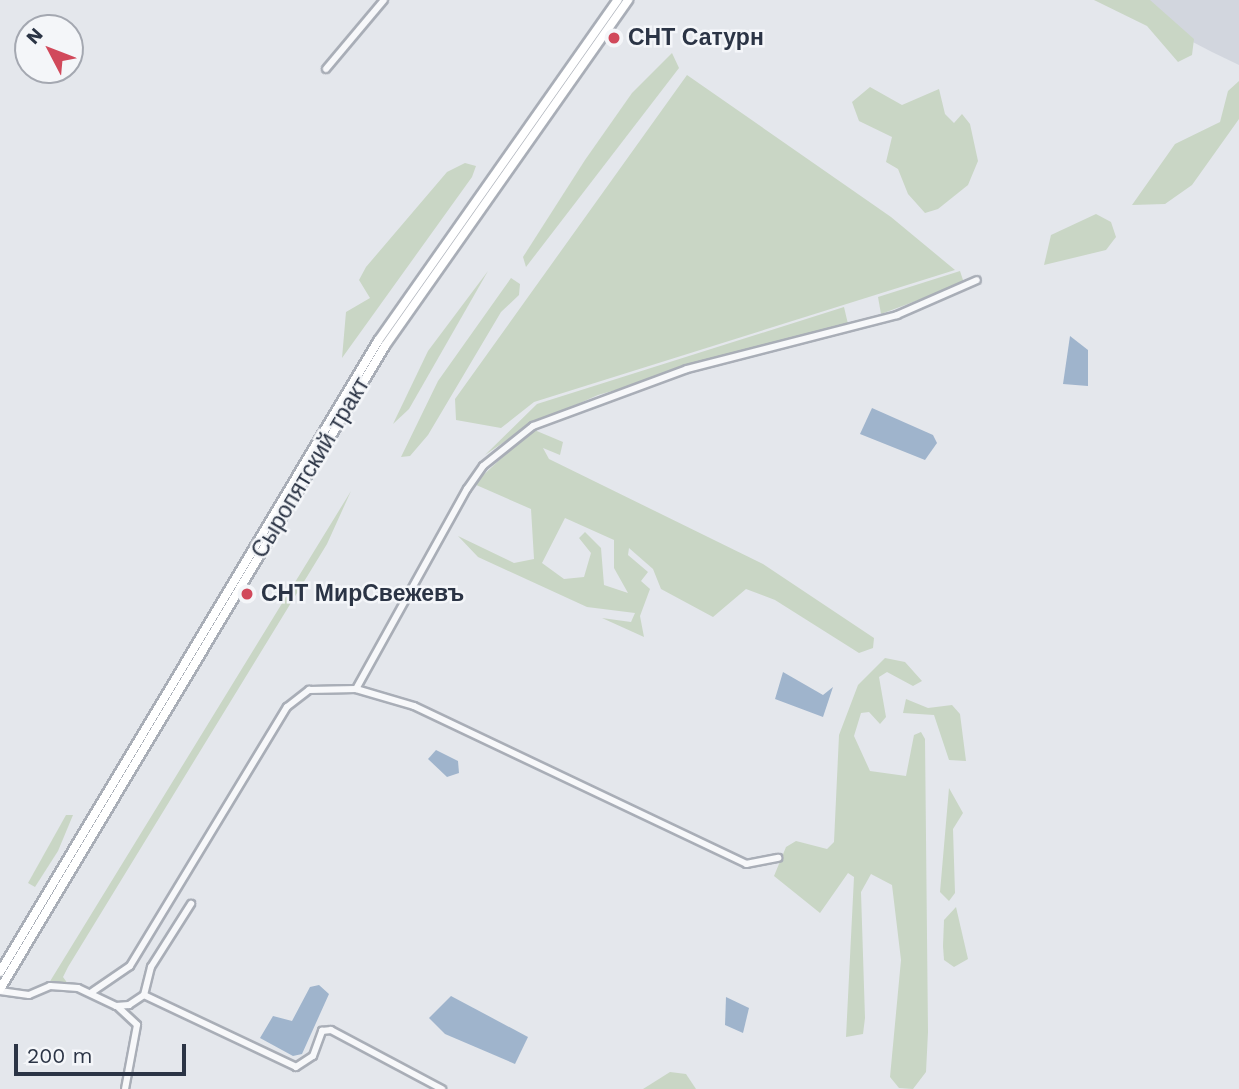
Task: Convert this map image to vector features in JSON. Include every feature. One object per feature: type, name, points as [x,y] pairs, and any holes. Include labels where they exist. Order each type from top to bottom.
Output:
[{"type":"main road","name":"Сыропятский тракт","points":[[0,972],[379,341],[618,0]]},
{"type":"main road","name":"Сыропятский тракт","points":[[0,990],[385,346],[628,0]]},
{"type":"street","points":[[327,68],[384,0]]},
{"type":"street","points":[[356,689],[467,489],[483,466],[533,426],[687,369],[897,315],[977,280]]},
{"type":"street","points":[[92,992],[131,966],[287,707],[309,690],[356,689],[462,725],[746,864],[778,858]]},
{"type":"street","points":[[144,995],[151,967],[191,904]]},
{"type":"street","points":[[0,990],[29,995],[50,986],[92,992],[116,1006],[137,1025],[125,1089]]},
{"type":"street","points":[[116,1006],[144,995],[296,1067],[313,1056],[322,1031],[331,1030],[442,1089]]},
{"type":"shaded area","points":[[1112,0],[1239,0],[1239,65],[1212,52]]},
{"type":"green space","points":[[1094,0],[1150,0],[1194,39],[1192,55],[1178,62],[1147,26]]},
{"type":"green space","points":[[672,53],[679,68],[526,267],[523,257],[585,160],[632,93]]},
{"type":"green space","points":[[687,75],[891,217],[955,270],[534,402],[501,428],[456,420],[455,399]]},
{"type":"green space","points":[[1239,81],[1239,119],[1192,185],[1165,204],[1132,205],[1175,144],[1220,122],[1228,91]]},
{"type":"green space","points":[[870,87],[902,105],[939,89],[945,114],[954,123],[962,114],[970,124],[978,161],[968,185],[938,209],[925,213],[908,194],[898,169],[886,162],[892,137],[859,121],[852,102]]},
{"type":"green space","points":[[465,163],[476,166],[472,177],[342,358],[346,312],[370,298],[359,280],[366,267],[447,172]]},
{"type":"green space","points":[[1096,214],[1111,222],[1116,237],[1106,250],[1044,265],[1051,235]]},
{"type":"green space","points":[[488,271],[409,409],[393,424],[428,351]]},
{"type":"green space","points":[[960,271],[964,283],[881,314],[878,297]]},
{"type":"green space","points":[[511,278],[520,284],[519,295],[501,312],[428,435],[410,456],[401,457],[438,381]]},
{"type":"green space","points":[[844,307],[848,324],[598,395],[526,427],[485,455],[537,404]]},
{"type":"green space","points":[[532,429],[563,442],[560,455],[543,448],[549,459],[763,564],[874,638],[873,648],[859,653],[775,600],[746,589],[713,617],[661,589],[653,569],[629,548],[628,555],[648,572],[641,581],[650,589],[640,616],[644,637],[602,618],[631,622],[635,613],[587,607],[478,557],[458,536],[514,563],[534,559],[531,509],[474,484]],"holes":[[[565,518],[614,540],[614,568],[628,593],[604,585],[601,548],[585,532],[579,538],[591,553],[584,577],[564,579],[542,563]]]},
{"type":"green space","points":[[351,491],[327,544],[68,967],[63,977],[68,984],[49,983]]},
{"type":"green space","points":[[885,658],[905,662],[922,681],[913,686],[887,672],[879,677],[886,717],[880,724],[869,712],[861,713],[854,736],[870,771],[906,776],[914,735],[921,732],[925,739],[928,1032],[926,1072],[913,1089],[899,1088],[890,1077],[901,960],[892,885],[871,874],[861,892],[865,1018],[863,1034],[846,1037],[854,877],[848,873],[820,913],[774,876],[786,847],[796,841],[827,849],[834,842],[839,735],[858,685]]},
{"type":"green space","points":[[906,699],[928,708],[952,705],[960,714],[966,761],[949,760],[934,715],[903,713]]},
{"type":"green space","points":[[949,788],[963,813],[953,829],[955,893],[949,901],[940,892]]},
{"type":"green space","points":[[66,815],[73,815],[58,851],[35,887],[28,883]]},
{"type":"green space","points":[[956,907],[968,959],[954,967],[944,960],[943,946],[944,920]]},
{"type":"green space","points":[[670,1072],[686,1074],[696,1089],[643,1089]]},
{"type":"water","points":[[1070,336],[1088,350],[1088,386],[1063,384]]},
{"type":"water","points":[[872,408],[933,435],[937,443],[925,460],[860,434]]},
{"type":"water","points":[[783,672],[823,695],[833,687],[823,717],[775,699]]},
{"type":"water","points":[[436,750],[458,761],[459,773],[447,777],[428,759]]},
{"type":"water","points":[[319,985],[329,994],[302,1054],[293,1056],[260,1038],[273,1016],[292,1021],[310,987]]},
{"type":"water","points":[[451,996],[528,1037],[515,1064],[445,1034],[429,1018]]},
{"type":"water","points":[[726,997],[749,1008],[743,1033],[725,1025]]},
{"type":"place","name":"СНТ Сатурн","points":[[614,38]]},
{"type":"place","name":"СНТ МирСвежевъ","points":[[247,594]]}]
